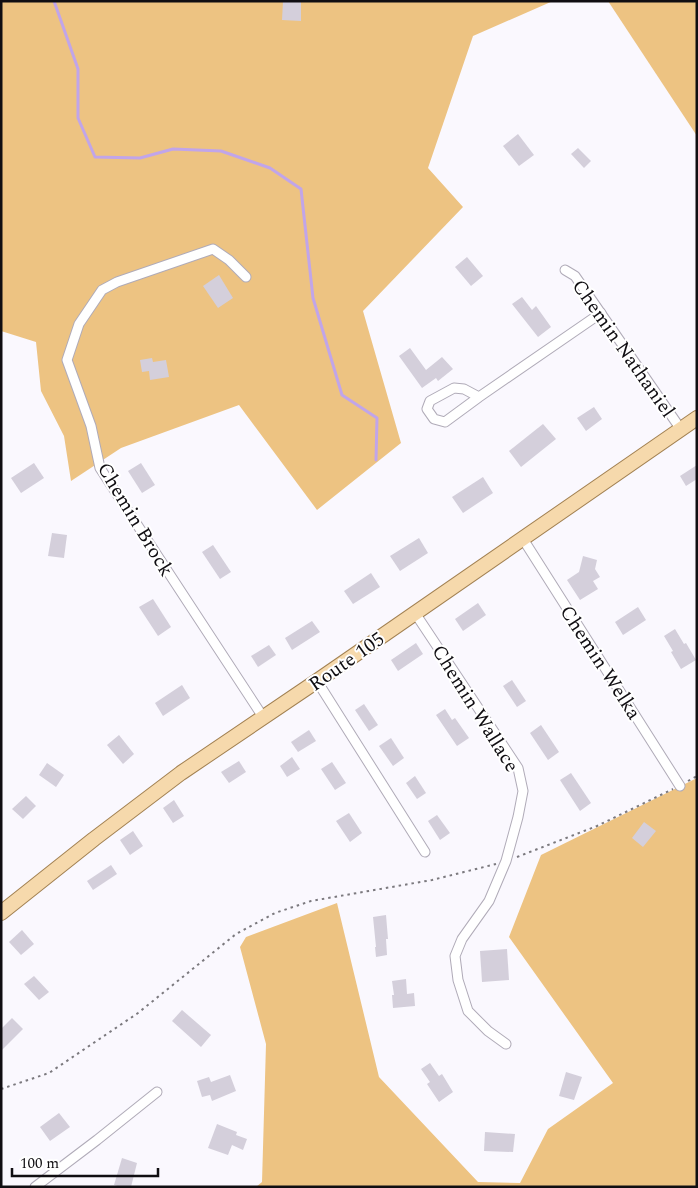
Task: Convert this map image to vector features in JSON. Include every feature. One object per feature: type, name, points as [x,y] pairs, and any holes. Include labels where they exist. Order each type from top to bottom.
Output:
[{"type":"main road","name":"Route 105","points":[[1,913],[181,773],[697,418]]},
{"type":"street","name":"Chemin Brock","points":[[246,277],[229,260],[213,249],[117,282],[102,290],[79,324],[67,360],[91,426],[100,468],[264,717]]},
{"type":"street","name":"Chemin Nathaniel","points":[[565,270],[575,276],[680,428]]},
{"type":"street","points":[[479,397],[464,389],[454,388],[430,401],[427,409],[434,419],[445,422],[601,313]]},
{"type":"street","name":"Chemin Welka","points":[[523,539],[680,786]]},
{"type":"street","name":"Chemin Wallace","points":[[416,613],[518,768],[522,791],[518,817],[506,861],[488,900],[462,939],[455,956],[458,980],[468,1011],[488,1031],[506,1044]]},
{"type":"street","points":[[317,681],[425,852]]},
{"type":"street","points":[[35,1187],[158,1092]]},
{"type":"path","points":[[1,1089],[48,1073],[138,1013],[236,934],[275,913],[311,901],[432,880],[506,861],[596,826],[697,776]]},
{"type":"shaded area","points":[[1,1],[553,1],[473,36],[428,168],[463,207],[363,311],[401,443],[317,510],[239,405],[121,448],[71,481],[64,436],[41,391],[36,342],[1,331]]},
{"type":"shaded area","points":[[608,1],[697,1],[697,136]]},
{"type":"shaded area","points":[[697,778],[697,1187],[256,1187],[262,1182],[266,1044],[240,947],[246,937],[337,903],[379,1077],[478,1182],[520,1183],[548,1129],[613,1083],[509,937],[541,855]]},
{"type":"building","points":[[283,1],[301,1],[301,21],[282,20]]},
{"type":"building","points":[[518,134],[534,155],[519,166],[503,146]]},
{"type":"building","points":[[578,148],[591,161],[584,168],[571,154]]},
{"type":"building","points":[[467,257],[483,276],[471,286],[455,267]]},
{"type":"building","points":[[219,275],[233,298],[218,308],[203,286]]},
{"type":"building","points":[[522,297],[532,310],[536,306],[551,327],[538,337],[512,304]]},
{"type":"building","points":[[410,348],[426,370],[442,357],[453,369],[438,381],[436,378],[422,388],[399,356]]},
{"type":"building","points":[[152,358],[153,362],[166,360],[169,377],[150,380],[149,371],[142,372],[140,360]]},
{"type":"building","points":[[594,407],[602,419],[586,431],[577,418]]},
{"type":"building","points":[[543,424],[556,439],[521,467],[509,451]]},
{"type":"building","points":[[34,463],[44,478],[21,493],[11,478]]},
{"type":"building","points":[[141,463],[155,485],[142,493],[128,471]]},
{"type":"building","points":[[697,465],[697,479],[686,486],[680,476]]},
{"type":"building","points":[[483,477],[493,493],[463,513],[452,497]]},
{"type":"building","points":[[52,533],[67,535],[64,558],[48,556]]},
{"type":"building","points":[[419,538],[428,553],[400,571],[390,556]]},
{"type":"building","points":[[213,545],[231,572],[220,579],[202,552]]},
{"type":"building","points":[[583,556],[597,560],[595,569],[600,577],[593,581],[598,589],[580,600],[567,580],[579,572]]},
{"type":"building","points":[[371,573],[380,587],[353,604],[344,591]]},
{"type":"building","points":[[153,599],[171,627],[158,636],[139,607]]},
{"type":"building","points":[[478,603],[486,615],[463,631],[455,619]]},
{"type":"building","points":[[638,607],[646,620],[623,635],[615,622]]},
{"type":"building","points":[[312,621],[320,632],[292,650],[285,638]]},
{"type":"building","points":[[675,629],[696,660],[681,669],[664,636]]},
{"type":"building","points":[[416,643],[423,654],[398,671],[391,660]]},
{"type":"building","points":[[269,645],[276,655],[258,667],[251,656]]},
{"type":"building","points":[[512,680],[526,701],[517,707],[503,686]]},
{"type":"building","points":[[182,685],[190,698],[163,716],[155,703]]},
{"type":"building","points":[[364,704],[378,725],[369,731],[355,710]]},
{"type":"building","points":[[445,709],[452,720],[455,718],[469,738],[457,746],[436,715]]},
{"type":"building","points":[[541,725],[559,752],[548,760],[530,733]]},
{"type":"building","points":[[309,730],[316,741],[298,752],[291,742]]},
{"type":"building","points":[[119,735],[134,754],[123,764],[107,745]]},
{"type":"building","points":[[391,738],[404,758],[393,766],[379,746]]},
{"type":"building","points":[[292,757],[300,769],[287,777],[280,766]]},
{"type":"building","points":[[239,761],[246,772],[229,783],[221,772]]},
{"type":"building","points":[[332,762],[346,783],[335,790],[321,769]]},
{"type":"building","points":[[47,763],[64,775],[56,787],[39,775]]},
{"type":"building","points":[[571,773],[591,803],[580,811],[560,780]]},
{"type":"building","points":[[415,776],[426,793],[417,799],[406,783]]},
{"type":"building","points":[[26,796],[36,806],[23,819],[12,809]]},
{"type":"building","points":[[174,800],[184,816],[173,823],[163,808]]},
{"type":"building","points":[[349,813],[362,833],[350,842],[336,821]]},
{"type":"building","points":[[437,815],[450,833],[440,840],[428,821]]},
{"type":"building","points":[[644,822],[656,831],[643,847],[632,838]]},
{"type":"building","points":[[133,831],[143,846],[130,855],[120,840]]},
{"type":"building","points":[[111,865],[117,874],[93,890],[87,881]]},
{"type":"building","points":[[386,915],[387,955],[376,957],[373,917]]},
{"type":"building","points":[[22,930],[34,944],[21,955],[9,942]]},
{"type":"building","points":[[507,949],[509,980],[482,982],[480,951]]},
{"type":"building","points":[[34,976],[49,992],[39,1000],[24,984]]},
{"type":"building","points":[[406,979],[407,994],[414,993],[415,1006],[393,1008],[392,981]]},
{"type":"building","points":[[182,1010],[211,1035],[201,1047],[172,1021]]},
{"type":"building","points":[[12,1018],[23,1029],[1,1051],[1,1029]]},
{"type":"building","points":[[430,1063],[439,1076],[442,1074],[453,1092],[439,1102],[427,1084],[430,1082],[421,1069]]},
{"type":"building","points":[[566,1072],[582,1077],[574,1100],[559,1096]]},
{"type":"building","points":[[230,1075],[236,1091],[212,1101],[210,1095],[202,1097],[197,1081],[209,1077],[211,1082]]},
{"type":"building","points":[[59,1113],[70,1127],[50,1141],[40,1127]]},
{"type":"building","points":[[217,1124],[237,1132],[236,1135],[247,1139],[243,1150],[232,1145],[228,1155],[208,1148]]},
{"type":"building","points":[[485,1132],[515,1134],[513,1152],[484,1151]]},
{"type":"building","points":[[122,1158],[137,1163],[131,1187],[114,1185]]},
{"type":"waterway","points":[[54,1],[78,69],[78,118],[95,157],[140,158],[173,149],[221,151],[270,168],[301,189],[313,298],[342,395],[377,418],[376,460]]}]
